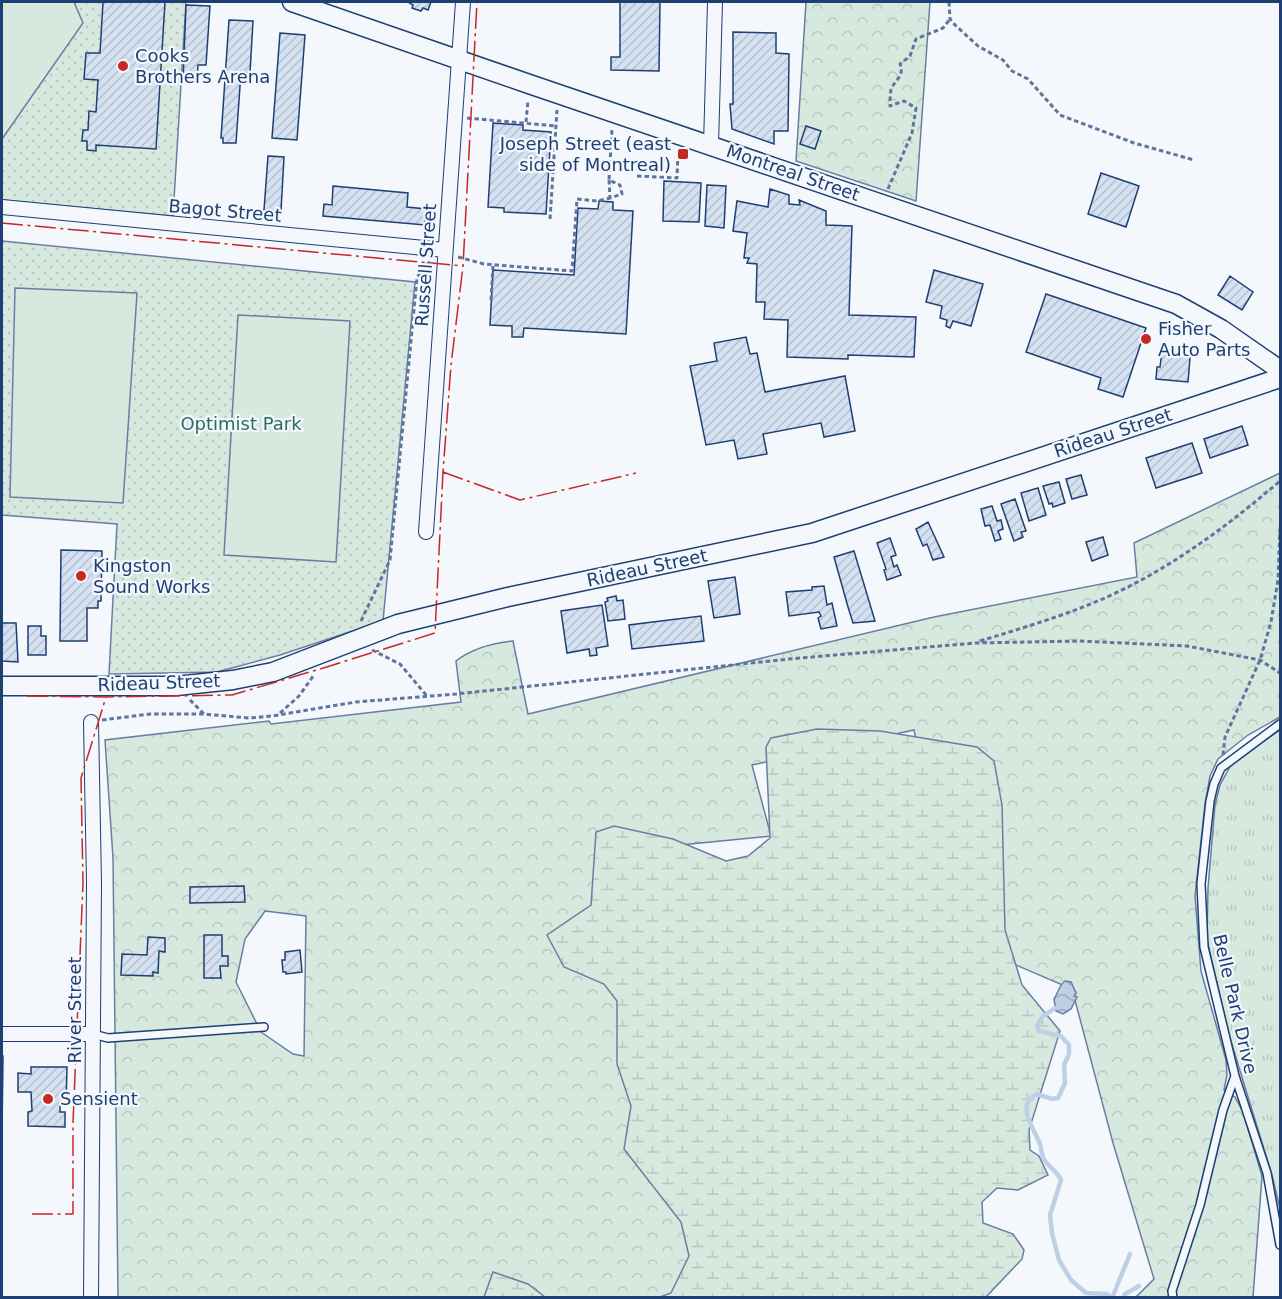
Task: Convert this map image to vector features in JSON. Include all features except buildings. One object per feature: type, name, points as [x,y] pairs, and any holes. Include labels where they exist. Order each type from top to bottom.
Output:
[{"type":"street","name":"Montreal Street","points":[[292,2],[1176,304],[1221,329],[1281,370]]},
{"type":"street","name":"Russell Street","points":[[426,532],[463,2]]},
{"type":"street","points":[[711,145],[715,2]]},
{"type":"street","name":"Bagot Street","points":[[2,207],[445,252]]},
{"type":"street","name":"Rideau Street","points":[[2,686],[176,686],[233,680],[273,672],[398,624],[508,597],[812,533],[1281,378]]},
{"type":"street","name":"River Street","points":[[91,1298],[97,721]]},
{"type":"street","points":[[2,1034],[93,1034]]},
{"type":"lane","points":[[1221,768],[1281,724]]},
{"type":"lane","name":"Belle Park Drive","points":[[1221,768],[1210,801],[1201,884],[1204,947],[1235,1076],[1268,1173],[1281,1245]]},
{"type":"lane","points":[[93,1034],[108,1038],[264,1027]]},
{"type":"lane","points":[[1173,1298],[1173,1291],[1200,1204],[1222,1110],[1235,1076]]},
{"type":"path","points":[[949,2],[950,19],[955,26],[978,46],[997,56],[1012,71],[1028,79],[1060,115],[1134,143],[1194,160]]},
{"type":"path","points":[[884,204],[889,186],[912,133],[916,108],[904,101],[890,106],[892,88],[900,78],[902,69],[900,64],[910,56],[916,39],[944,28],[950,19]]},
{"type":"path","points":[[526,122],[529,84]]},
{"type":"path","points":[[550,219],[558,94]]},
{"type":"path","points":[[610,198],[613,113]]},
{"type":"path","points":[[455,117],[556,126]]},
{"type":"path","points":[[637,176],[677,178],[678,134]]},
{"type":"path","points":[[361,622],[390,560],[417,278],[423,268],[445,252],[493,265],[572,271],[577,200],[597,201],[622,194],[620,185],[609,180]]},
{"type":"path","points":[[491,300],[493,265]]},
{"type":"path","points":[[975,643],[1090,604],[1157,571],[1242,514],[1281,481]]},
{"type":"path","points":[[1221,768],[1226,737],[1260,660],[1271,622],[1278,580],[1281,527]]},
{"type":"path","points":[[97,721],[150,714],[204,714],[249,718],[356,702],[975,643],[1079,641],[1187,646],[1260,660],[1281,673]]},
{"type":"path","points":[[371,650],[400,664],[427,696]]},
{"type":"path","points":[[279,715],[299,696],[314,675]]},
{"type":"path","points":[[186,696],[204,714]]},
{"type":"green space","points":[[2,2],[186,2],[173,216],[2,200]]},
{"type":"green space","points":[[2,2],[74,2],[83,23],[2,139]]},
{"type":"green space","points":[[806,2],[930,2],[916,201],[796,161]]},
{"type":"green space","name":"Optimist Park","points":[[2,241],[415,282],[383,621],[280,655],[217,672],[109,674],[117,524],[2,515]]},
{"type":"green space","points":[[15,288],[137,293],[123,503],[10,497]]},
{"type":"green space","points":[[238,315],[350,321],[336,562],[224,555]]},
{"type":"green space","points":[[1280,473],[1280,717],[1248,735],[1218,759],[1210,776],[1205,804],[1195,896],[1201,971],[1226,1060],[1227,1075],[1224,1090],[1235,1097],[1243,1112],[1262,1176],[1253,1297],[1136,1297],[1154,1279],[1113,1143],[1072,989],[920,924],[929,806],[914,730],[752,765],[771,836],[660,847],[795,1297],[118,1297],[113,858],[105,740],[461,702],[456,661],[483,647],[513,641],[528,714],[934,617],[1137,577],[1134,543]],"holes":[[[265,911],[306,916],[304,1056],[293,1054],[261,1032],[236,982],[245,939]]]},
{"type":"green space","points":[[817,729],[880,731],[977,747],[994,761],[1002,805],[1005,930],[1022,985],[1060,1031],[1029,1130],[1030,1150],[1039,1156],[1048,1175],[1018,1190],[997,1188],[982,1202],[983,1223],[1013,1234],[1024,1250],[1022,1259],[986,1297],[660,1297],[671,1293],[689,1256],[681,1222],[624,1149],[631,1106],[617,1064],[617,1001],[604,984],[564,967],[547,935],[591,905],[596,832],[614,826],[673,839],[726,861],[748,856],[770,838],[766,747],[771,738]]},
{"type":"green space","points":[[1280,730],[1280,1209],[1272,1175],[1229,1035],[1207,940],[1208,888],[1215,805],[1220,785],[1233,761]]},
{"type":"green space","points":[[493,1272],[528,1284],[545,1297],[484,1297]]},
{"type":"water","points":[[1065,981],[1071,982],[1076,993],[1074,996],[1077,997],[1071,1009],[1063,1014],[1056,1011],[1054,999]]},
{"type":"waterway","points":[[1055,1008],[1042,1017],[1037,1026],[1039,1031],[1061,1036],[1069,1045],[1069,1054],[1064,1065],[1065,1083],[1058,1098],[1052,1099],[1037,1094],[1027,1104],[1027,1111],[1043,1158],[1061,1180],[1050,1215],[1059,1260],[1071,1280],[1086,1293],[1107,1294],[1112,1298],[1130,1254]]},
{"type":"waterway","points":[[1124,1298],[1125,1294],[1139,1286]]},
{"type":"power","points":[[27,696],[232,695],[435,633],[451,365],[463,266],[477,2]]},
{"type":"power","points":[[2,223],[463,266]]},
{"type":"power","points":[[443,472],[520,500],[636,473]]},
{"type":"power","points":[[32,1214],[73,1214],[73,1123],[83,883],[81,778],[106,697]]},
{"type":"place","name":"Cooks Brothers Arena","points":[[123,66]]},
{"type":"place","name":"Joseph Street (east side of Montreal)","points":[[683,154]]},
{"type":"place","name":"Fisher Auto Parts","points":[[1146,339]]},
{"type":"place","name":"Kingston Sound Works","points":[[81,576]]},
{"type":"place","name":"Sensient","points":[[48,1099]]}]
